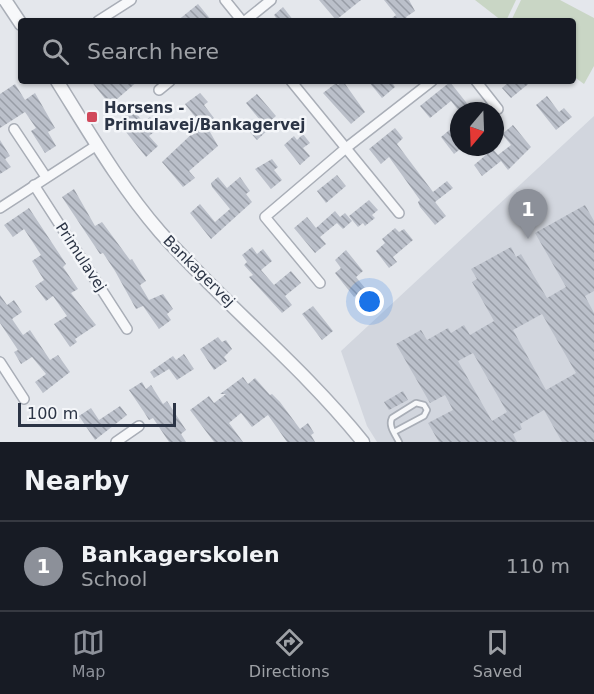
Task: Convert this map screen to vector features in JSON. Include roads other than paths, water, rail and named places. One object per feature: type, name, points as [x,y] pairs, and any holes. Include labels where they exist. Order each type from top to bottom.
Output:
[{"type":"street","points":[[5,0],[18,20]]},
{"type":"street","points":[[103,18],[131,0]]},
{"type":"street","points":[[225,0],[240,18]]},
{"type":"street","points":[[247,18],[271,0]]},
{"type":"street","name":"Bankagervej","points":[[59,84],[124,186],[160,232],[305,375],[363,442]]},
{"type":"street","points":[[159,90],[166,84]]},
{"type":"street","points":[[293,84],[399,213]]},
{"type":"street","points":[[320,283],[265,217],[346,148],[428,84]]},
{"type":"street","points":[[478,84],[492,102]]},
{"type":"street","points":[[14,129],[46,177]]},
{"type":"street","points":[[0,208],[97,145]]},
{"type":"street","name":"Primulavej","points":[[34,185],[128,329]]},
{"type":"street","points":[[0,362],[24,399]]},
{"type":"street","points":[[116,442],[139,426]]},
{"type":"lane","points":[[394,432],[424,416],[427,410],[424,405],[416,403],[392,418],[390,425],[399,442]]},
{"type":"place","name":"Horsens - Primulavej/Bankagervej","points":[[92,117]]},
{"type":"place","name":"Bankagerskolen","points":[[528,239]]}]
